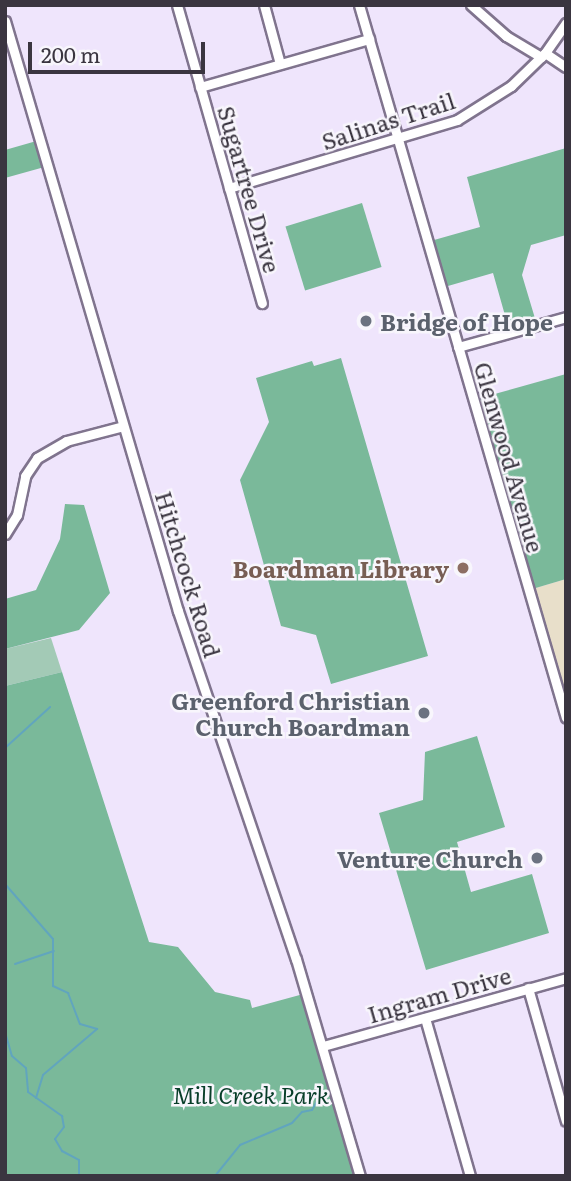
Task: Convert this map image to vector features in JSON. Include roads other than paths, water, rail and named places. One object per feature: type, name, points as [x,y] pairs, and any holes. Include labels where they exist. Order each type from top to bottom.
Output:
[{"type":"street","name":"Sugartree Drive","points":[[177,5],[262,303]]},
{"type":"street","points":[[264,5],[280,64]]},
{"type":"street","name":"Glenwood Avenue","points":[[359,5],[566,718]]},
{"type":"street","points":[[471,5],[506,36],[566,67]]},
{"type":"street","name":"Hitchcock Road","points":[[5,21],[180,616],[323,1046],[360,1176]]},
{"type":"street","name":"Salinas Trail","points":[[229,188],[398,140],[475,111],[511,86],[543,55],[566,23]]},
{"type":"street","points":[[200,87],[369,39]]},
{"type":"street","points":[[458,347],[566,317]]},
{"type":"street","points":[[5,534],[17,515],[25,476],[37,458],[66,441],[123,426]]},
{"type":"street","name":"Ingram Drive","points":[[323,1046],[566,978]]},
{"type":"street","points":[[528,988],[566,1121]]},
{"type":"street","points":[[425,1018],[470,1176]]},
{"type":"waterway","points":[[5,748],[50,707]]},
{"type":"waterway","points":[[5,884],[53,939],[53,986],[68,993],[80,1024],[97,1029],[43,1075],[36,1098]]},
{"type":"waterway","points":[[15,964],[54,951]]},
{"type":"waterway","points":[[5,1032],[12,1056],[26,1068],[28,1092],[62,1116],[64,1127],[55,1139],[62,1151],[79,1160],[79,1176]]},
{"type":"waterway","points":[[215,1176],[240,1145],[292,1123],[302,1112],[312,1110],[320,1096]]},
{"type":"place","name":"Bridge of Hope","points":[[366,321]]},
{"type":"place","name":"Boardman Library","points":[[463,568]]},
{"type":"place","name":"Greenford Christian Church Boardman","points":[[424,713]]},
{"type":"place","name":"Venture Church","points":[[537,858]]},
{"type":"park label","name":"Mill Creek Park","points":[[251,1094]]}]
